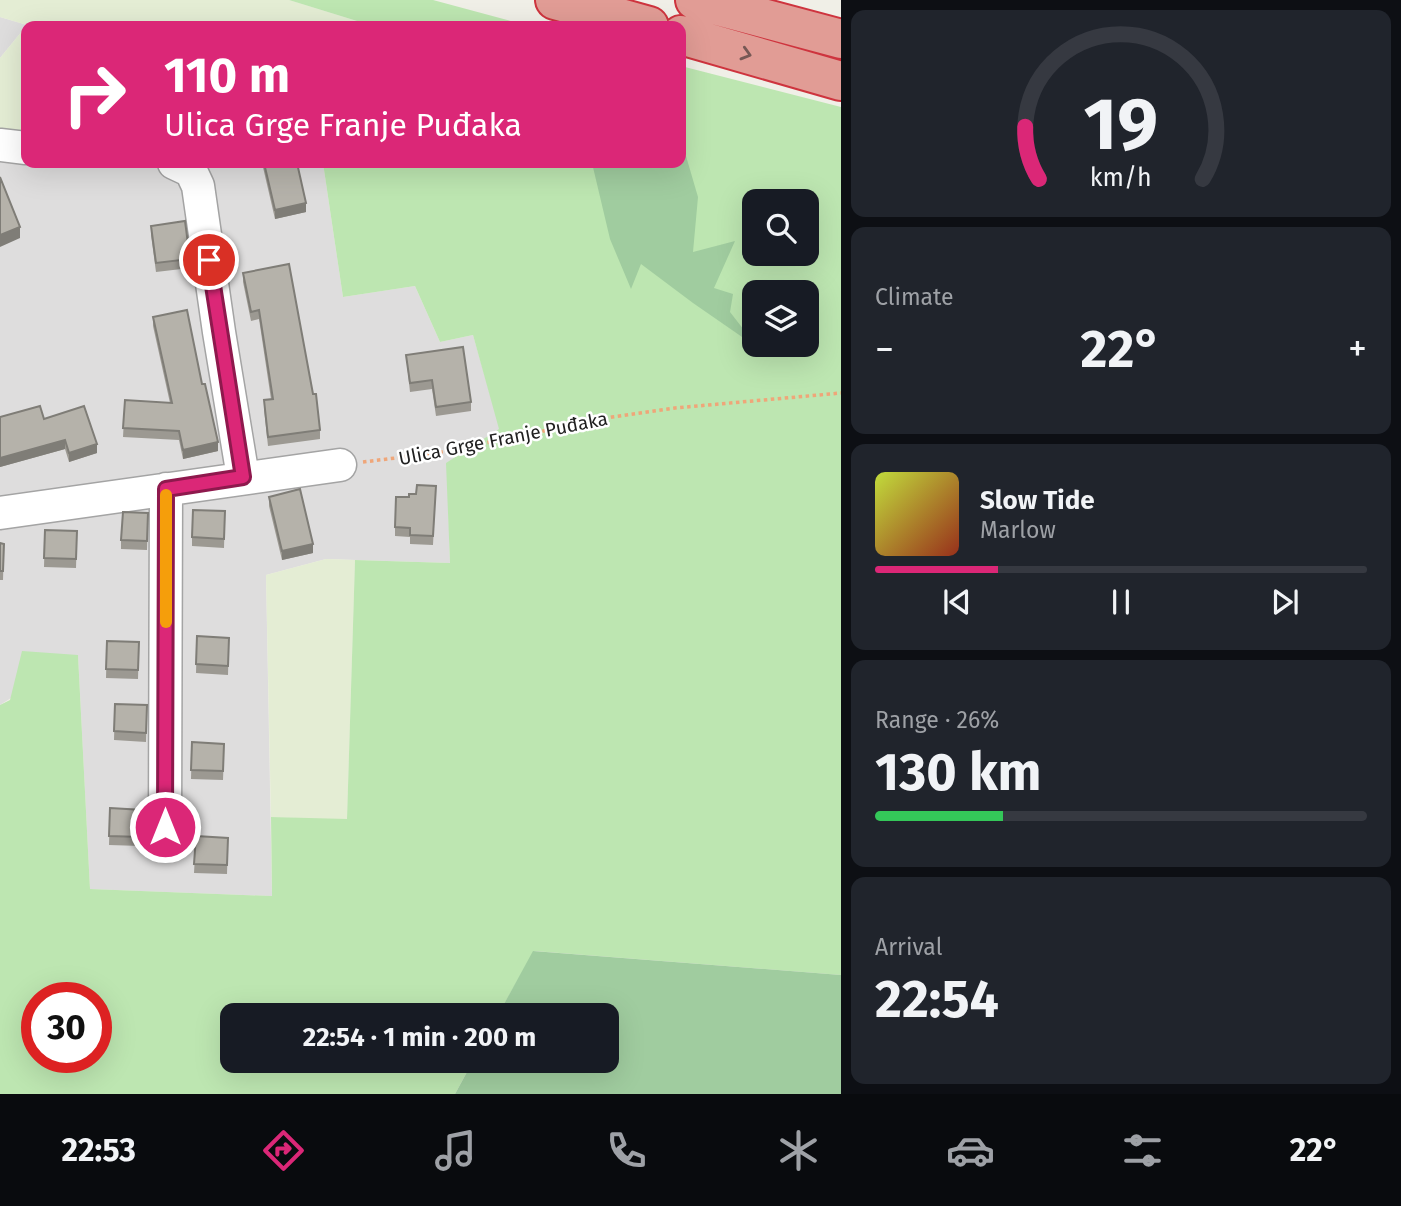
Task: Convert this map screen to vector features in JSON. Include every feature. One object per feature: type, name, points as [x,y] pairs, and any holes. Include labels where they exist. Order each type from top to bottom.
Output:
[{"type":"highway","points":[[555,0],[631,21]]},
{"type":"highway","points":[[695,0],[841,39]]},
{"type":"highway","points":[[686,36],[841,81]]},
{"type":"street","points":[[0,145],[21,147]]},
{"type":"street","points":[[185,168],[191,171],[198,186],[243,477]]},
{"type":"street","points":[[0,513],[340,465]]},
{"type":"street","points":[[165,827],[166,489]]},
{"type":"path","name":"Ulica Grge Franje Puđaka","points":[[340,465],[436,453],[612,417],[676,408],[841,393]]},
{"type":"shaded area","points":[[0,17],[21,23],[21,32],[0,58]]},
{"type":"shaded area","points":[[0,135],[21,158],[21,168],[324,168],[343,297],[415,286],[440,342],[473,335],[500,429],[447,463],[450,563],[326,559],[266,575],[272,896],[90,889],[78,655],[0,705]]},
{"type":"green space","points":[[0,0],[289,0],[357,21],[21,21],[21,23],[0,17]]},
{"type":"green space","points":[[289,0],[433,0],[511,21],[357,21]]},
{"type":"green space","points":[[21,32],[21,137],[0,135],[0,58]]},
{"type":"green space","points":[[686,67],[841,107],[841,975],[534,951],[505,1003],[220,1003],[220,1073],[466,1073],[455,1094],[0,1094],[0,705],[10,700],[22,651],[78,655],[90,889],[272,896],[271,817],[347,819],[355,560],[450,563],[446,463],[499,429],[473,335],[440,342],[415,286],[343,297],[324,168],[686,168]]},
{"type":"green space","points":[[686,156],[698,197],[693,252],[735,241],[714,288],[733,294],[730,312],[742,327],[742,337],[641,264],[631,289],[610,239],[593,168],[686,168]]},
{"type":"green space","points":[[326,559],[355,560],[347,820],[271,817],[266,575]]},
{"type":"green space","points":[[533,951],[841,975],[841,1094],[455,1094],[466,1073],[619,1073],[619,1003],[505,1003]]},
{"type":"building","points":[[265,168],[298,168],[306,203],[275,210]]},
{"type":"building","points":[[0,177],[20,227],[0,235]]},
{"type":"building","points":[[185,221],[190,259],[156,263],[151,226]]},
{"type":"building","points":[[289,264],[313,394],[316,394],[320,430],[268,437],[264,400],[273,399],[259,310],[251,312],[243,273]]},
{"type":"building","points":[[187,310],[202,384],[205,384],[218,442],[183,450],[179,431],[123,428],[125,400],[172,403],[153,317]]},
{"type":"building","points":[[463,347],[471,402],[436,407],[432,380],[410,383],[406,355]]},
{"type":"building","points":[[40,406],[44,419],[84,406],[97,444],[69,453],[65,440],[0,458],[0,417]]},
{"type":"building","points":[[417,485],[436,486],[433,536],[410,535],[410,528],[395,527],[396,497],[416,494]]},
{"type":"building","points":[[300,489],[313,544],[282,551],[269,497]]},
{"type":"building","points":[[193,510],[225,511],[224,539],[192,537]]},
{"type":"building","points":[[123,512],[148,513],[147,541],[121,540]]},
{"type":"building","points":[[45,530],[77,531],[76,559],[44,558]]},
{"type":"building","points":[[0,543],[4,544],[3,571],[0,571]]},
{"type":"building","points":[[197,636],[229,638],[228,666],[196,664]]},
{"type":"building","points":[[107,641],[139,642],[138,670],[106,669]]},
{"type":"building","points":[[115,704],[147,705],[146,733],[114,731]]},
{"type":"building","points":[[192,742],[224,744],[223,771],[191,770]]},
{"type":"building","points":[[110,808],[143,810],[141,837],[109,836]]},
{"type":"building","points":[[196,836],[228,838],[227,865],[194,864]]},
{"type":"slow traffic","points":[[166,495],[166,622]]},
{"type":"route","points":[[165,827],[166,489],[243,477],[209,260]]}]
